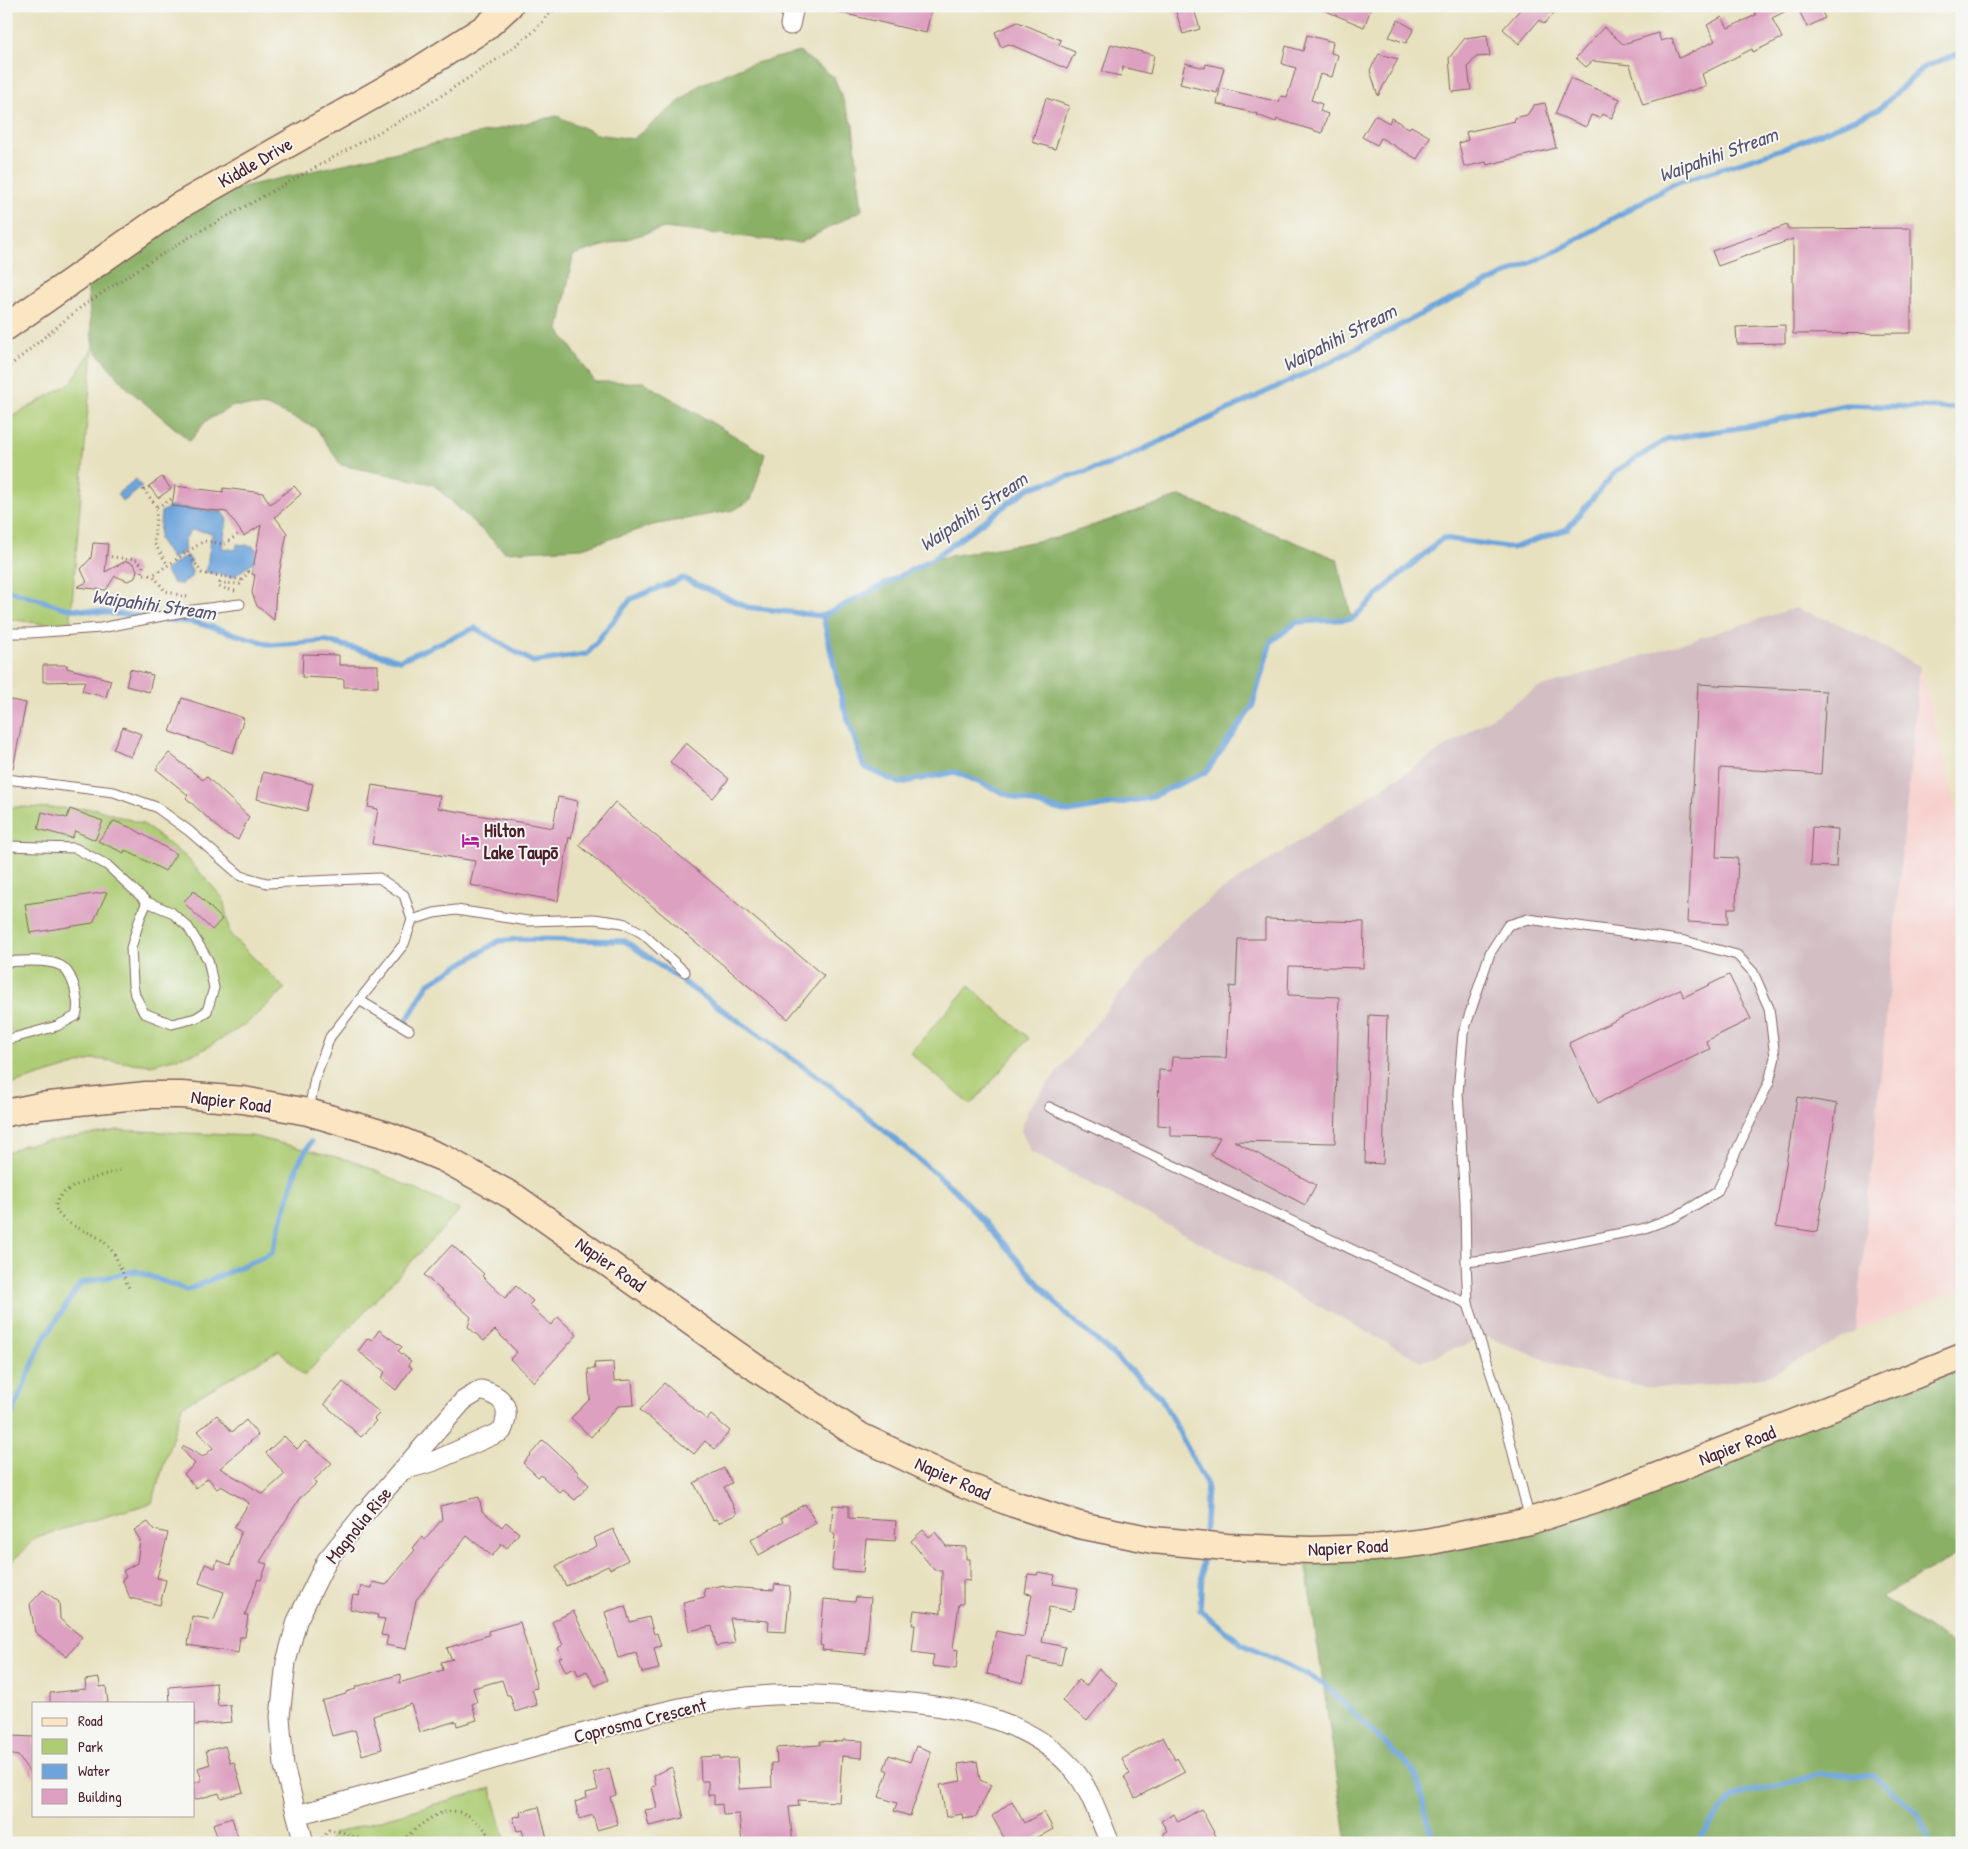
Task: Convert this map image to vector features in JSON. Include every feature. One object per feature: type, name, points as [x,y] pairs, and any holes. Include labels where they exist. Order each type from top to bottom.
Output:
[{"type":"main road","name":"Kiddle Drive","points":[[6,327],[179,206],[417,70],[486,27],[509,6]]},
{"type":"main road","name":"Napier Road","points":[[6,1112],[40,1106],[146,1095],[243,1100],[308,1112],[390,1136],[419,1147],[469,1171],[552,1222],[756,1368],[860,1436],[964,1485],[1014,1504],[1079,1524],[1153,1540],[1227,1547],[1311,1550],[1374,1548],[1426,1542],[1530,1521],[1596,1500],[1962,1357]]},
{"type":"main road","points":[[1882,1389],[1952,1345],[1962,1341]]},
{"type":"street","points":[[790,25],[794,6]]},
{"type":"street","name":"Magnolia Rise","points":[[304,1843],[284,1766],[280,1717],[286,1662],[297,1620],[327,1560],[363,1515],[463,1402],[481,1390],[494,1393],[500,1398],[505,1409],[506,1421],[502,1431],[432,1462],[403,1470]]},
{"type":"street","name":"Coprosma Crescent","points":[[297,1815],[669,1709],[735,1698],[811,1694],[918,1703],[961,1710],[1020,1728],[1054,1751],[1077,1775],[1096,1808],[1110,1843]]},
{"type":"lane","points":[[6,633],[100,628],[193,610],[240,604]]},
{"type":"lane","points":[[6,779],[114,792],[156,807],[189,831],[241,876],[267,883],[379,878],[404,895],[412,920],[404,944],[330,1037],[315,1078],[308,1112]]},
{"type":"lane","points":[[6,846],[74,848],[108,865],[148,902],[171,912],[188,927],[208,960],[214,988],[207,1011],[196,1018],[172,1024],[144,1012],[135,995],[131,969],[131,948],[140,918],[148,902]]},
{"type":"lane","points":[[412,920],[434,913],[456,910],[528,921],[594,919],[623,923],[642,933],[685,972]]},
{"type":"lane","points":[[1466,1262],[1492,1259],[1642,1229],[1675,1217],[1717,1192],[1769,1082],[1775,1057],[1769,1008],[1753,972],[1737,955],[1686,941],[1528,919],[1508,925],[1490,953],[1463,1034],[1458,1094],[1465,1202],[1466,1262],[1468,1304],[1500,1398],[1530,1521]]},
{"type":"lane","points":[[6,962],[44,962],[63,967],[73,980],[79,1007],[76,1016],[58,1026],[6,1040]]},
{"type":"lane","points":[[359,1000],[409,1030]]},
{"type":"lane","points":[[1049,1107],[1468,1304]]},
{"type":"path","points":[[6,369],[81,308],[138,269],[188,238],[421,110],[502,56],[532,32],[558,6]]},
{"type":"path","points":[[149,487],[144,490],[157,507],[154,544],[168,565]]},
{"type":"path","points":[[157,507],[174,498]]},
{"type":"path","points":[[106,556],[137,560],[143,566],[142,574],[153,575],[204,541],[225,544],[242,532]]},
{"type":"path","points":[[187,552],[202,573],[242,580]]},
{"type":"path","points":[[237,591],[220,587],[220,583],[240,584],[248,572],[253,571]]},
{"type":"path","points":[[153,575],[165,592],[195,598]]},
{"type":"path","points":[[120,1170],[82,1182],[66,1191],[57,1199],[56,1203],[58,1212],[68,1222],[104,1241],[115,1256],[129,1288]]},
{"type":"path","points":[[399,1843],[434,1815],[446,1811],[461,1813],[473,1819],[490,1837],[492,1843]]},
{"type":"path","points":[[318,1843],[329,1830],[342,1832],[371,1843]]},
{"type":"shaded area","points":[[1795,608],[1837,623],[1920,666],[1856,1331],[1768,1376],[1688,1388],[1646,1387],[1574,1371],[1487,1337],[1421,1361],[1031,1152],[1021,1130],[1028,1109],[1112,1003],[1179,923],[1216,894],[1536,689]]},
{"type":"shaded area","points":[[1920,666],[1962,830],[1962,1289],[1856,1331]]},
{"type":"green space","points":[[799,52],[834,77],[853,126],[862,210],[800,243],[664,228],[573,255],[559,330],[595,382],[643,382],[765,454],[751,500],[734,510],[653,525],[582,548],[505,552],[433,484],[341,465],[316,428],[267,406],[233,406],[206,421],[190,441],[127,388],[93,348],[86,269],[206,195],[557,116],[597,134],[633,139],[700,85],[744,66]]},
{"type":"green space","points":[[93,348],[70,627],[6,619],[6,420],[71,383]]},
{"type":"green space","points":[[1180,496],[1337,559],[1352,619],[1297,622],[1272,641],[1252,707],[1206,772],[1148,798],[1068,812],[1016,798],[955,772],[899,783],[864,767],[843,704],[823,616],[933,559],[1056,538]]},
{"type":"green space","points":[[6,808],[96,809],[143,824],[185,856],[223,898],[230,934],[285,989],[246,1024],[199,1052],[151,1065],[95,1059],[6,1086]]},
{"type":"green space","points":[[969,986],[1029,1038],[971,1105],[910,1053]]},
{"type":"green space","points":[[118,1130],[252,1136],[356,1162],[460,1210],[304,1376],[279,1350],[182,1406],[152,1503],[36,1537],[6,1568],[6,1153],[24,1145]]},
{"type":"green space","points":[[1962,1357],[1962,1551],[1881,1598],[1962,1649],[1962,1843],[1347,1843],[1304,1554],[1525,1523]]},
{"type":"green space","points":[[491,1788],[506,1843],[329,1843],[332,1834]]},
{"type":"water","points":[[136,479],[142,487],[123,502],[117,494]]},
{"type":"water","points":[[172,506],[222,512],[227,519],[222,548],[236,550],[237,544],[253,546],[257,551],[255,561],[233,577],[206,572],[212,533],[192,530],[185,539],[185,551],[172,559],[159,539],[161,512]]},
{"type":"water","points":[[187,555],[192,562],[188,564],[192,571],[191,577],[181,584],[173,583],[165,570]]},
{"type":"building","points":[[834,6],[931,6],[931,11],[926,33],[833,11]]},
{"type":"building","points":[[1174,6],[1193,6],[1200,29],[1183,34]]},
{"type":"building","points":[[1314,6],[1372,6],[1364,27]]},
{"type":"building","points":[[1523,6],[1560,6],[1544,24],[1539,20],[1519,44],[1503,29]]},
{"type":"building","points":[[1752,6],[1796,6],[1772,18],[1782,38],[1753,52],[1752,49],[1702,74],[1706,86],[1643,105],[1630,65],[1593,61],[1586,67],[1576,58],[1604,27],[1623,44],[1658,33],[1661,41],[1672,38],[1679,58],[1715,41],[1707,25],[1722,17],[1728,28],[1756,15]]},
{"type":"building","points":[[1797,6],[1819,6],[1825,18],[1807,27]]},
{"type":"building","points":[[1398,20],[1414,29],[1406,43],[1389,37]]},
{"type":"building","points":[[1018,22],[1061,40],[1059,45],[1075,52],[1067,69],[1009,44],[1001,47],[995,32]]},
{"type":"building","points":[[1307,35],[1333,42],[1331,53],[1338,55],[1332,77],[1320,74],[1311,100],[1322,104],[1320,111],[1328,114],[1322,133],[1277,119],[1276,122],[1258,114],[1217,104],[1220,88],[1279,102],[1281,96],[1287,97],[1296,68],[1282,64],[1286,46],[1303,51]]},
{"type":"building","points":[[1487,35],[1490,56],[1476,57],[1468,67],[1471,90],[1452,92],[1449,58],[1465,38]]},
{"type":"building","points":[[1111,44],[1154,55],[1150,74],[1123,67],[1121,76],[1102,72]]},
{"type":"building","points":[[1379,54],[1398,59],[1378,96],[1370,70]]},
{"type":"building","points":[[1185,63],[1205,68],[1206,64],[1224,68],[1217,93],[1180,84]]},
{"type":"building","points":[[1570,78],[1620,99],[1612,118],[1602,114],[1600,118],[1591,115],[1586,127],[1555,114]]},
{"type":"building","points":[[1046,98],[1069,106],[1055,149],[1032,142]]},
{"type":"building","points":[[1545,103],[1556,148],[1487,165],[1486,162],[1464,167],[1459,143],[1468,140],[1466,132],[1515,121],[1514,118],[1527,115],[1534,105]]},
{"type":"building","points":[[1375,115],[1389,123],[1391,118],[1409,128],[1411,126],[1430,137],[1417,159],[1381,138],[1377,145],[1362,137]]},
{"type":"building","points":[[1787,225],[1787,229],[1911,228],[1911,333],[1793,334],[1793,239],[1718,266],[1712,251]]},
{"type":"building","points":[[1785,325],[1785,343],[1737,344],[1736,327]]},
{"type":"building","points":[[162,477],[171,489],[158,498],[149,486]]},
{"type":"building","points":[[175,486],[223,492],[223,488],[263,493],[270,504],[294,486],[301,494],[275,517],[287,533],[276,589],[274,620],[257,606],[252,593],[255,575],[252,574],[261,525],[244,536],[227,512],[172,506]]},
{"type":"building","points":[[93,543],[108,544],[105,572],[126,561],[134,564],[137,570],[135,578],[128,581],[115,576],[106,590],[77,587],[87,582],[81,569],[91,558]]},
{"type":"building","points":[[303,654],[339,655],[339,665],[378,665],[378,687],[344,687],[344,679],[302,677]]},
{"type":"building","points":[[43,665],[67,665],[67,668],[111,680],[106,697],[82,691],[85,681],[43,682]]},
{"type":"building","points":[[130,669],[153,675],[149,692],[126,686]]},
{"type":"building","points":[[1698,684],[1826,691],[1821,774],[1720,768],[1716,857],[1738,858],[1736,908],[1728,908],[1728,924],[1687,922]]},
{"type":"building","points":[[182,698],[244,718],[233,753],[170,732]]},
{"type":"building","points":[[6,699],[26,703],[13,768],[6,767]]},
{"type":"building","points":[[123,727],[141,734],[131,757],[113,749]]},
{"type":"building","points":[[686,743],[729,779],[713,798],[670,762]]},
{"type":"building","points":[[169,753],[203,780],[206,776],[249,817],[238,840],[224,833],[186,798],[188,795],[156,769]]},
{"type":"building","points":[[263,772],[313,784],[307,811],[257,799]]},
{"type":"building","name":"Hilton Lake Taupō","points":[[372,785],[440,796],[438,808],[553,828],[558,797],[578,801],[571,839],[569,837],[558,901],[470,885],[475,861],[372,844],[378,809],[368,807]]},
{"type":"building","points":[[615,802],[824,976],[788,1019],[579,845]]},
{"type":"building","points":[[70,809],[103,821],[95,840],[75,831],[72,838],[38,829],[42,812],[67,818]]},
{"type":"building","points":[[114,821],[134,829],[176,854],[165,871],[125,850],[124,853],[98,841]]},
{"type":"building","points":[[1812,827],[1838,829],[1836,867],[1810,866]]},
{"type":"building","points":[[194,891],[222,919],[212,930],[183,902]]},
{"type":"building","points":[[107,892],[93,923],[30,933],[25,904]]},
{"type":"building","points":[[1265,919],[1364,922],[1363,968],[1289,966],[1288,995],[1339,997],[1335,1143],[1234,1141],[1316,1185],[1305,1205],[1211,1155],[1220,1137],[1170,1136],[1170,1126],[1158,1125],[1159,1070],[1171,1071],[1172,1057],[1226,1058],[1230,986],[1236,987],[1238,939],[1265,939]]},
{"type":"building","points":[[1729,975],[1751,1019],[1706,1041],[1710,1049],[1598,1103],[1569,1043],[1680,989],[1684,997]]},
{"type":"building","points":[[1369,1015],[1387,1016],[1383,1164],[1365,1163]]},
{"type":"building","points":[[1797,1097],[1837,1104],[1817,1232],[1776,1226]]},
{"type":"building","points":[[452,1245],[484,1274],[482,1276],[505,1298],[516,1286],[533,1301],[529,1305],[551,1325],[558,1317],[577,1335],[534,1382],[510,1359],[517,1352],[495,1330],[484,1341],[468,1327],[471,1317],[424,1275]]},
{"type":"building","points":[[379,1330],[402,1347],[398,1351],[411,1361],[408,1365],[412,1368],[396,1390],[381,1378],[385,1372],[358,1351],[368,1338],[372,1340]]},
{"type":"building","points":[[613,1362],[614,1381],[632,1380],[634,1405],[618,1406],[591,1437],[571,1418],[590,1399],[588,1369],[595,1369],[594,1363]]},
{"type":"building","points":[[343,1382],[380,1413],[374,1419],[376,1421],[361,1437],[324,1404]]},
{"type":"building","points":[[664,1383],[707,1420],[711,1415],[730,1431],[715,1449],[705,1441],[694,1454],[640,1410]]},
{"type":"building","points":[[217,1415],[232,1432],[246,1420],[258,1435],[220,1468],[263,1494],[285,1474],[266,1453],[284,1436],[297,1449],[305,1441],[332,1463],[314,1480],[316,1484],[299,1499],[260,1562],[267,1564],[261,1580],[258,1579],[245,1615],[248,1615],[245,1637],[240,1637],[238,1653],[188,1645],[192,1616],[214,1620],[224,1592],[199,1583],[205,1564],[215,1568],[217,1560],[230,1565],[241,1532],[234,1527],[249,1503],[221,1486],[217,1489],[208,1478],[196,1488],[184,1474],[195,1464],[182,1449],[184,1446],[203,1457],[213,1448],[198,1431]]},
{"type":"building","points":[[543,1440],[579,1473],[577,1474],[589,1485],[575,1500],[563,1490],[560,1493],[541,1475],[538,1477],[523,1463]]},
{"type":"building","points":[[724,1468],[732,1483],[724,1487],[737,1514],[718,1523],[716,1519],[713,1520],[694,1483]]},
{"type":"building","points":[[479,1497],[482,1511],[502,1527],[506,1522],[519,1533],[507,1548],[502,1544],[492,1556],[467,1536],[416,1600],[406,1649],[386,1645],[388,1636],[381,1635],[385,1619],[377,1618],[378,1615],[350,1609],[353,1595],[359,1596],[361,1586],[372,1588],[373,1582],[386,1585],[415,1550],[413,1548],[422,1537],[425,1540],[442,1519],[440,1506]]},
{"type":"building","points":[[805,1504],[816,1523],[759,1555],[751,1540],[783,1522],[781,1518]]},
{"type":"building","points":[[833,1505],[849,1506],[849,1518],[896,1521],[895,1541],[866,1539],[863,1572],[832,1570],[835,1535],[831,1532]]},
{"type":"building","points":[[148,1522],[154,1530],[168,1533],[157,1578],[166,1580],[160,1605],[130,1598],[122,1579],[126,1577],[123,1571],[137,1563],[140,1540],[134,1530]]},
{"type":"building","points":[[613,1529],[628,1560],[610,1569],[608,1566],[566,1586],[556,1566],[597,1546],[594,1538]]},
{"type":"building","points":[[923,1530],[929,1537],[935,1532],[946,1546],[966,1547],[966,1559],[970,1559],[970,1581],[963,1580],[963,1604],[959,1604],[953,1649],[958,1650],[956,1669],[932,1666],[934,1655],[912,1652],[915,1625],[912,1625],[914,1610],[941,1613],[942,1570],[934,1570],[911,1541]]},
{"type":"building","points":[[1038,1572],[1055,1575],[1053,1584],[1078,1588],[1074,1609],[1072,1608],[1071,1611],[1049,1607],[1042,1642],[1065,1647],[1061,1665],[1028,1658],[1023,1683],[987,1674],[996,1631],[1024,1637],[1032,1594],[1025,1593],[1028,1574],[1037,1575]]},
{"type":"building","points":[[775,1584],[790,1586],[786,1632],[768,1631],[769,1621],[730,1618],[735,1643],[716,1646],[712,1626],[689,1631],[683,1602],[705,1597],[704,1589],[724,1585],[724,1587],[774,1590]]},
{"type":"building","points":[[43,1590],[59,1602],[60,1619],[82,1637],[67,1657],[35,1632],[30,1604]]},
{"type":"building","points":[[856,1597],[871,1598],[866,1654],[822,1650],[823,1646],[820,1645],[824,1599],[855,1602]]},
{"type":"building","points":[[625,1606],[630,1622],[649,1617],[654,1634],[657,1633],[661,1646],[654,1648],[659,1669],[642,1673],[636,1653],[618,1658],[605,1612]]},
{"type":"building","points":[[573,1611],[608,1680],[595,1686],[587,1671],[578,1675],[575,1668],[566,1672],[559,1658],[562,1657],[558,1648],[563,1645],[552,1622]]},
{"type":"building","points":[[520,1622],[534,1670],[532,1670],[537,1688],[532,1689],[537,1705],[515,1712],[510,1695],[507,1695],[502,1680],[473,1688],[477,1702],[472,1704],[477,1720],[457,1726],[456,1721],[420,1732],[411,1704],[373,1716],[382,1749],[362,1755],[355,1730],[332,1736],[322,1701],[346,1694],[346,1692],[356,1689],[355,1687],[401,1674],[399,1683],[443,1670],[441,1662],[453,1659],[451,1659],[447,1648],[489,1635],[488,1631]]},
{"type":"building","points":[[1099,1669],[1117,1684],[1087,1721],[1062,1701],[1078,1680],[1086,1686]]},
{"type":"building","points":[[99,1678],[100,1687],[106,1686],[108,1702],[50,1702],[50,1693],[86,1689],[85,1680]]},
{"type":"building","points":[[216,1683],[218,1706],[230,1705],[232,1722],[195,1725],[195,1702],[170,1702],[169,1687]]},
{"type":"building","points":[[13,1736],[32,1737],[32,1775],[18,1756],[9,1754]]},
{"type":"building","points":[[1163,1737],[1175,1760],[1177,1758],[1185,1772],[1135,1798],[1124,1777],[1130,1774],[1122,1759]]},
{"type":"building","points":[[843,1740],[863,1741],[862,1758],[842,1756],[839,1802],[798,1800],[799,1806],[789,1807],[793,1843],[742,1843],[739,1814],[723,1815],[722,1804],[714,1805],[714,1795],[708,1795],[708,1781],[701,1781],[700,1757],[720,1756],[720,1759],[737,1758],[739,1789],[772,1787],[771,1763],[777,1763],[776,1748],[820,1745],[820,1741],[843,1742]]},
{"type":"building","points":[[225,1746],[230,1763],[234,1762],[243,1792],[221,1798],[219,1793],[195,1800],[195,1783],[202,1780],[198,1768],[210,1764],[206,1751]]},
{"type":"building","points":[[916,1746],[930,1751],[930,1757],[910,1816],[894,1811],[897,1803],[879,1797],[888,1771],[884,1769],[889,1755],[910,1762]]},
{"type":"building","points":[[977,1761],[980,1780],[991,1785],[976,1817],[963,1819],[962,1814],[946,1817],[940,1785],[961,1781],[958,1764]]},
{"type":"building","points":[[672,1767],[684,1818],[649,1826],[645,1810],[657,1808],[652,1787],[656,1786],[654,1775]]},
{"type":"building","points":[[609,1768],[616,1795],[610,1797],[618,1824],[597,1830],[593,1815],[579,1819],[575,1802],[587,1798],[586,1793],[598,1790],[593,1773]]},
{"type":"building","points":[[1012,1801],[1024,1823],[1044,1812],[1053,1829],[1028,1843],[1007,1843],[992,1816]]},
{"type":"building","points":[[539,1807],[548,1843],[526,1843],[522,1830],[517,1831],[513,1817],[521,1816],[520,1812]]},
{"type":"building","points":[[1201,1809],[1216,1836],[1203,1843],[1168,1843],[1163,1833],[1167,1831],[1161,1821],[1174,1814],[1178,1822]]},
{"type":"building","points":[[232,1818],[240,1843],[219,1843],[213,1824]]},
{"type":"waterway","name":"Waipahihi Stream","points":[[162,619],[198,623],[271,645],[326,641],[400,660],[475,628],[533,662],[587,654],[631,599],[683,578],[747,607],[823,616],[933,559],[1029,488],[1114,463],[1334,360],[1429,310],[1560,249],[1673,184],[1785,148],[1879,109],[1924,67],[1962,52]]},
{"type":"waterway","points":[[823,616],[843,704],[864,767],[899,783],[955,772],[1016,798],[1068,812],[1148,798],[1206,772],[1252,707],[1271,641],[1297,622],[1352,619],[1443,538],[1512,548],[1567,529],[1615,472],[1667,439],[1750,426],[1845,405],[1951,408]]},
{"type":"waterway","name":"Waipahihi Stream","points":[[6,589],[65,608],[146,617]]},
{"type":"waterway","points":[[407,1020],[428,984],[499,941],[522,939],[625,941],[835,1089],[955,1190],[1064,1312],[1160,1396],[1207,1485],[1204,1538]]},
{"type":"waterway","points":[[6,1428],[43,1340],[81,1283],[136,1271],[187,1290],[272,1253],[298,1164],[311,1142]]},
{"type":"waterway","points":[[1203,1552],[1200,1610],[1242,1644],[1323,1683],[1415,1773],[1434,1843]]},
{"type":"waterway","points":[[1696,1843],[1732,1797],[1820,1774],[1874,1776],[1917,1813],[1929,1843]]},
{"type":"place","name":"Hilton Lake Taupō","points":[[470,841]]}]
